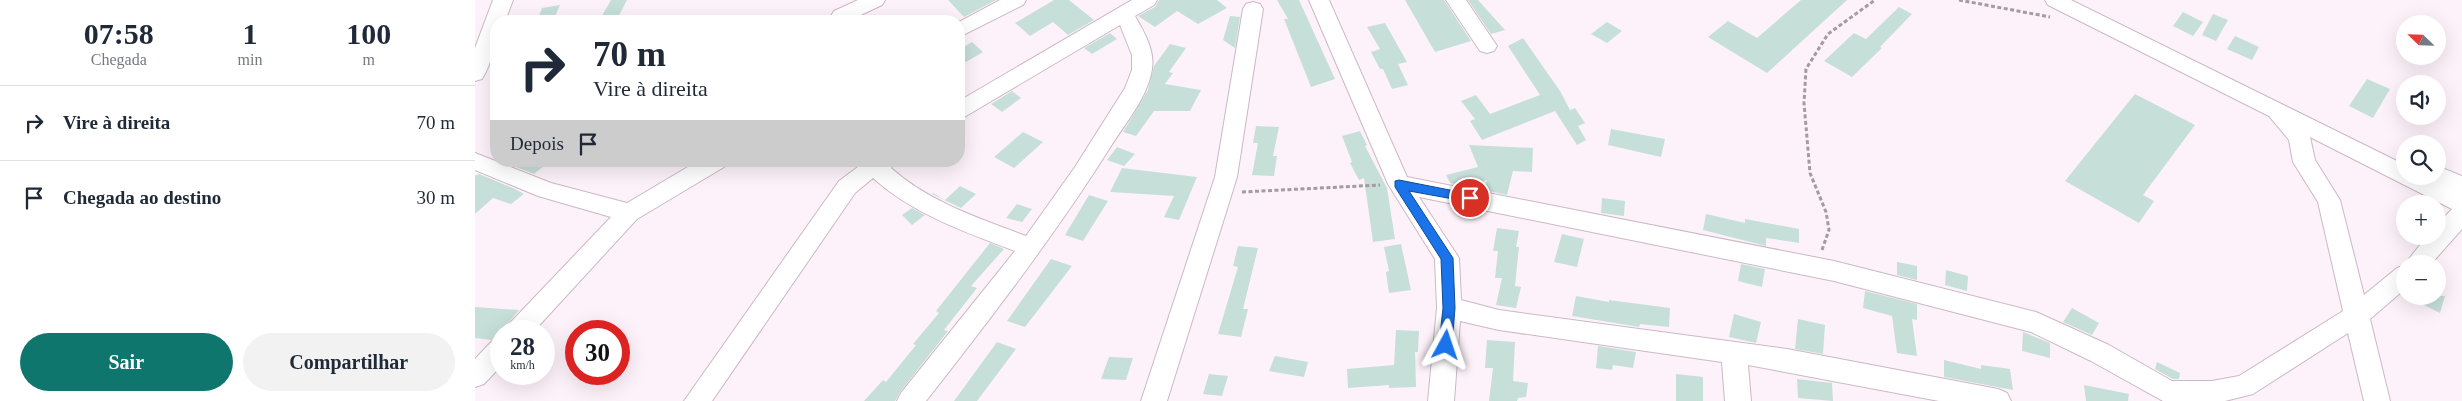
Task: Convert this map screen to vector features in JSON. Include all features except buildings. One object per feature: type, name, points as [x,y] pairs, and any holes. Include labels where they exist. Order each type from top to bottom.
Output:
[{"type":"street","points":[[497,15],[503,0]]},
{"type":"street","points":[[844,12],[875,0]]},
{"type":"street","points":[[965,27],[1016,0]]},
{"type":"street","points":[[965,107],[1147,0]]},
{"type":"street","points":[[1319,0],[1399,184],[1447,258],[1449,308],[1441,401]]},
{"type":"street","points":[[1456,0],[1487,46]]},
{"type":"street","points":[[2086,0],[2272,107],[2396,171]]},
{"type":"street","points":[[1154,401],[1226,177],[1253,9]]},
{"type":"street","points":[[2056,9],[2205,67],[2396,154]]},
{"type":"street","points":[[910,401],[987,306],[1031,247],[1077,183],[1137,87],[1142,68],[1142,49],[1124,13]]},
{"type":"street","points":[[475,74],[490,34]]},
{"type":"street","points":[[2272,107],[2299,137],[2304,162],[2329,200],[2377,401]]},
{"type":"street","points":[[475,161],[546,190],[629,213]]},
{"type":"street","points":[[529,320],[629,213],[706,167]]},
{"type":"street","points":[[697,401],[847,187],[863,173],[874,167]]},
{"type":"street","points":[[883,167],[903,191],[920,201],[958,219],[1031,247]]},
{"type":"street","points":[[2446,178],[2462,186]]},
{"type":"street","points":[[1399,184],[1816,267],[2036,323],[2100,353],[2131,372],[2170,392],[2212,392],[2244,386],[2357,315],[2396,282]]},
{"type":"street","points":[[2424,185],[2462,204]]},
{"type":"street","points":[[2425,255],[2462,213]]},
{"type":"street","points":[[1449,308],[1499,320],[1787,360],[1998,401]]},
{"type":"street","points":[[1734,352],[1738,401]]},
{"type":"street","points":[[475,376],[490,361]]},
{"type":"path","points":[[1816,267],[1829,230],[1826,212],[1810,174],[1803,102],[1806,69],[1828,34],[1875,0]]},
{"type":"path","points":[[1959,0],[2056,9]]},
{"type":"path","points":[[1221,193],[1399,184]]},
{"type":"route","points":[[1446,345],[1449,308],[1447,258],[1399,184],[1470,198]]}]
